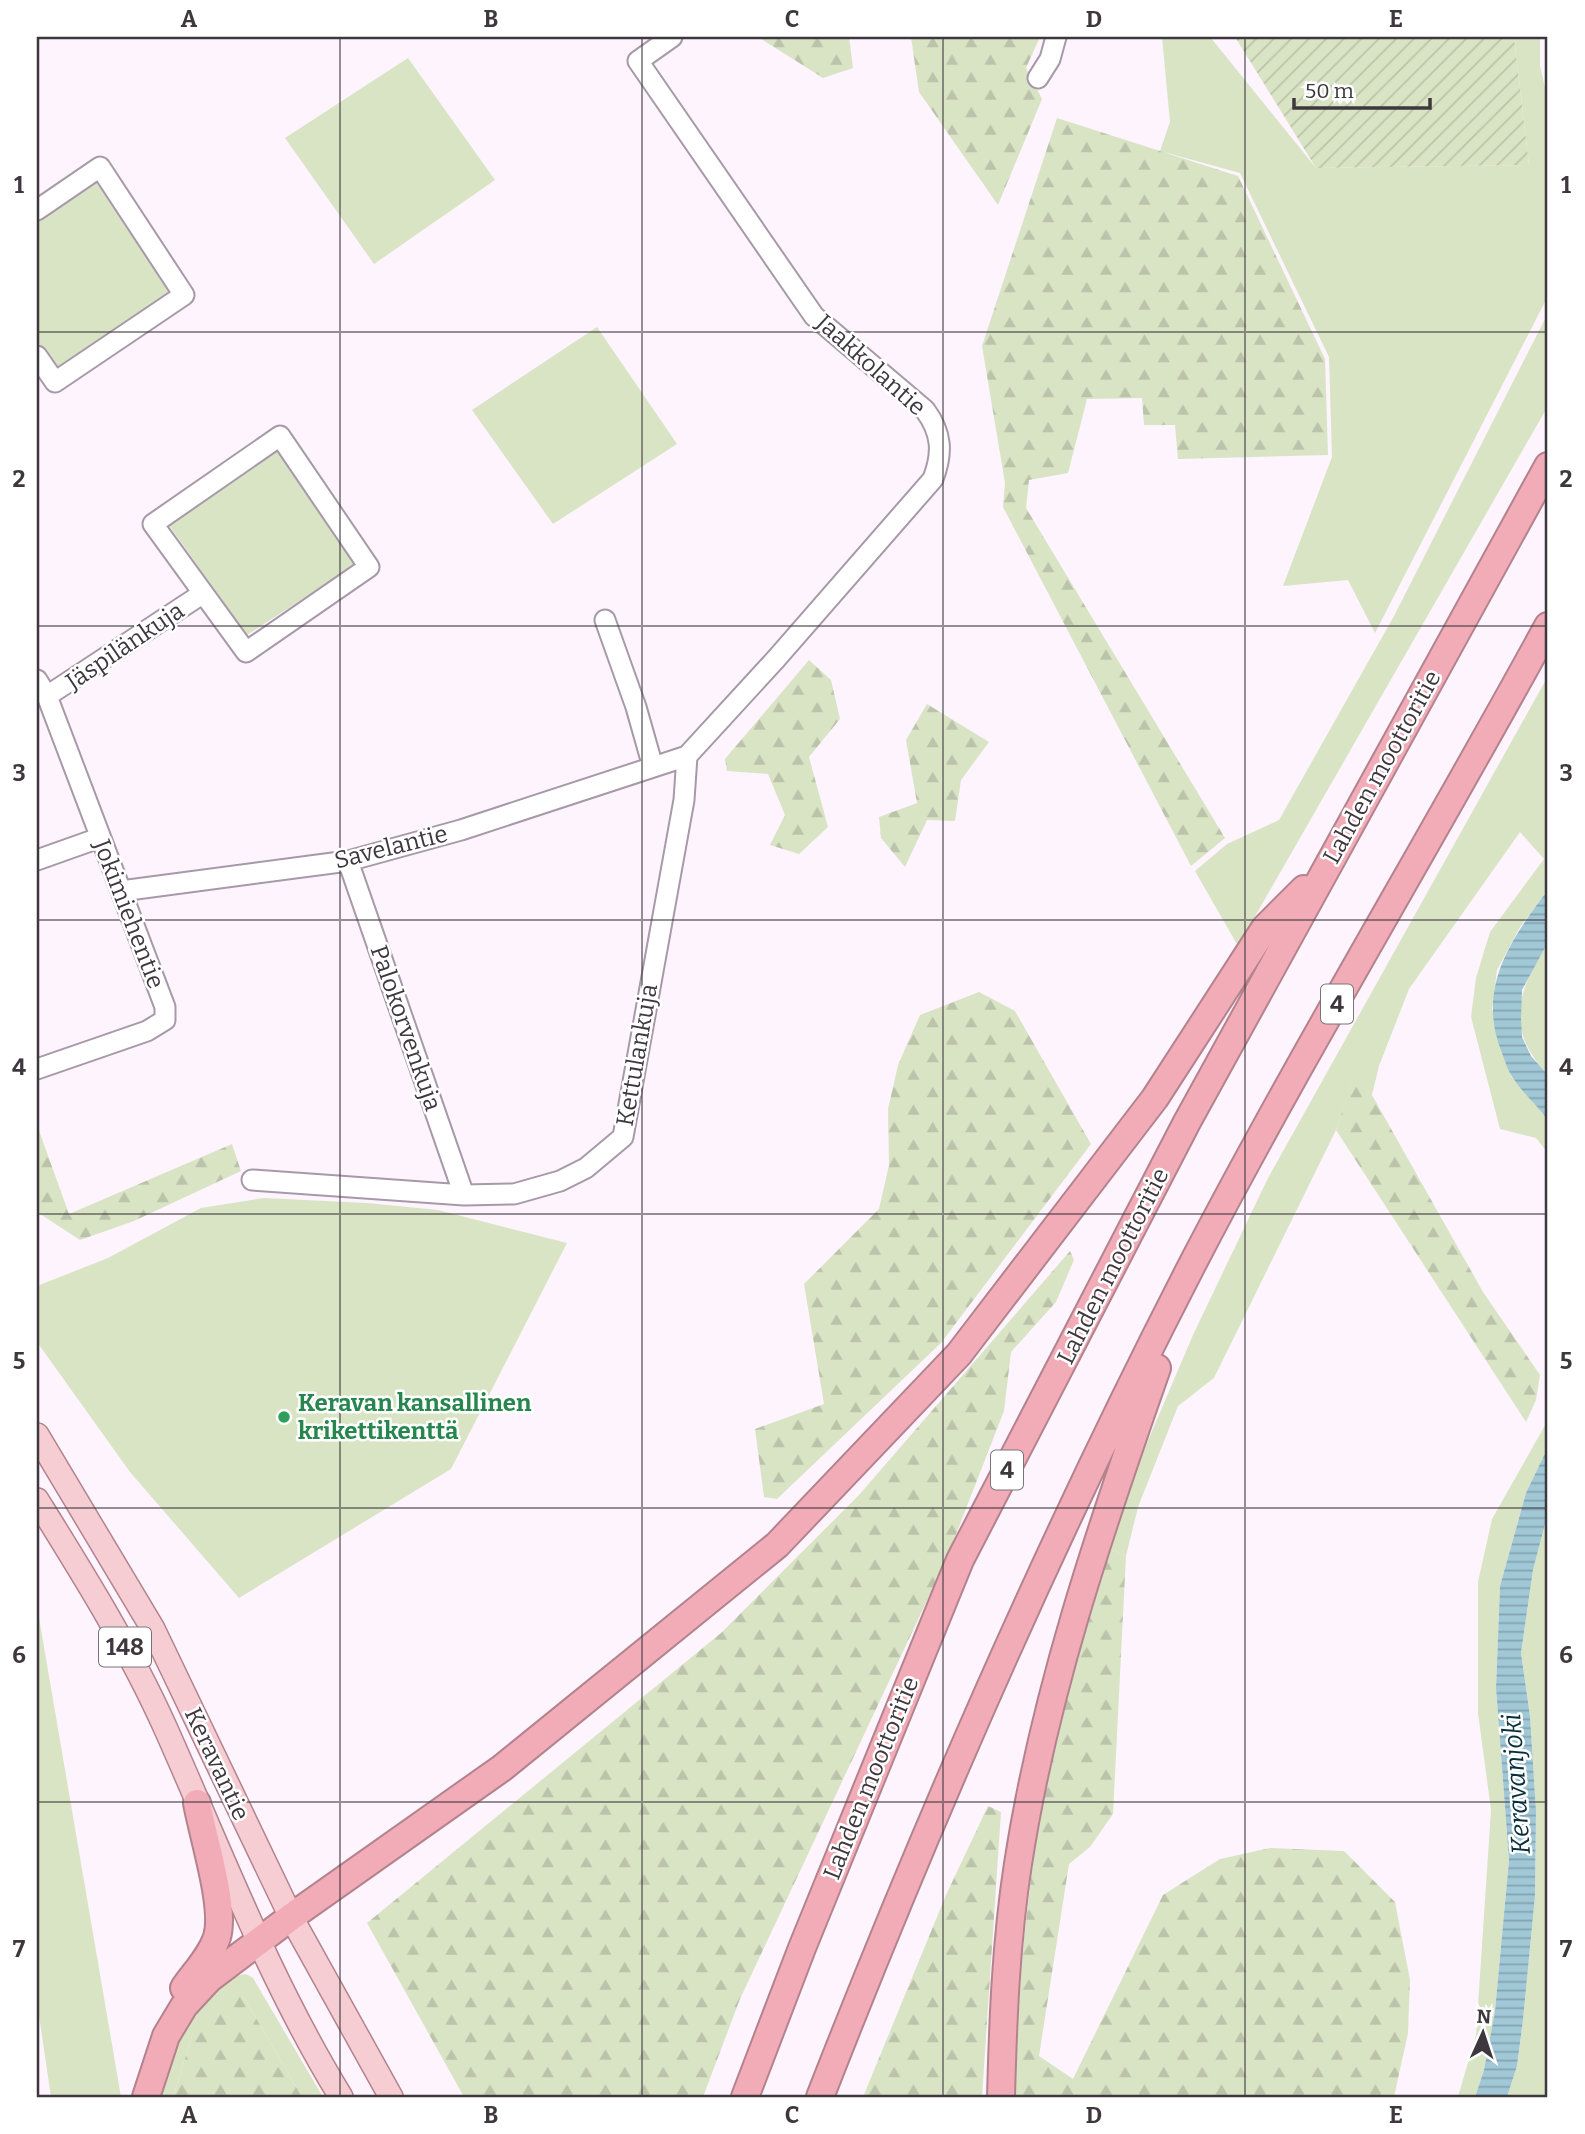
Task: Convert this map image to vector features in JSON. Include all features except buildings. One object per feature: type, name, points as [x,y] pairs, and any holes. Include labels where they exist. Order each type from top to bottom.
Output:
[{"type":"highway","name":"Lahden moottoritie","points":[[745,2097],[802,1948],[961,1560],[1187,1122],[1548,466]]},
{"type":"highway","name":"4","points":[[820,2097],[979,1713],[1104,1444],[1194,1261],[1548,626]]},
{"type":"highway","points":[[146,2097],[166,2036],[184,2006],[209,1979],[291,1917],[502,1768],[777,1545],[960,1354],[1155,1098],[1265,928],[1325,868]]},
{"type":"highway","points":[[1001,2097],[1004,2015],[1018,1864],[1055,1688],[1110,1505],[1194,1261]]},
{"type":"highway","points":[[139,2097],[143,2067],[152,2039],[167,2010],[209,1953],[217,1937],[219,1902],[197,1803]]},
{"type":"main road","name":"Keravantie","points":[[37,1434],[153,1629],[291,1917],[391,2097]]},
{"type":"main road","name":"Keravantie","points":[[37,1500],[132,1658],[258,1941],[313,2052],[341,2097]]},
{"type":"street","name":"Jaakkolantie","points":[[672,37],[638,61],[814,316],[925,410],[935,424],[940,445],[940,461],[933,479],[776,659],[687,756]]},
{"type":"street","points":[[1038,78],[1050,59],[1056,37]]},
{"type":"street","points":[[37,210],[100,167],[184,295],[55,382],[37,356]]},
{"type":"street","points":[[280,436],[369,567],[246,652],[202,594],[153,524],[280,436]]},
{"type":"street","name":"Jäspilänkuja","points":[[42,688],[202,594]]},
{"type":"street","points":[[606,620],[653,766],[687,756]]},
{"type":"street","name":"Jokimiehentie","points":[[37,1069],[147,1031],[165,1020],[165,1007],[42,688]]},
{"type":"street","name":"Kettulankuja","points":[[252,1180],[464,1195],[514,1194],[560,1181],[586,1168],[623,1137],[684,800],[687,756]]},
{"type":"street","name":"Savelantie","points":[[121,891],[348,861],[461,830],[653,766]]},
{"type":"street","points":[[37,860],[99,838]]},
{"type":"street","name":"Palokorvenkuja","points":[[348,861],[464,1195]]},
{"type":"green space","points":[[758,37],[849,37],[853,68],[823,78]]},
{"type":"green space","points":[[911,37],[1040,37],[1026,68],[1042,99],[998,205],[919,92]]},
{"type":"green space","points":[[1162,37],[1211,38],[1316,168],[1529,165],[1514,37],[1540,37],[1540,66],[1548,100],[1548,296],[1375,633],[1348,580],[1283,586],[1332,457],[1329,357],[1240,173],[1160,151],[1170,122]]},
{"type":"green space","points":[[1235,37],[1514,37],[1529,165],[1316,168]]},
{"type":"green space","points":[[408,58],[495,180],[374,264],[285,138]]},
{"type":"green space","points":[[1057,118],[1238,176],[1325,359],[1328,455],[1178,459],[1175,425],[1144,425],[1142,398],[1087,399],[1068,473],[1029,480],[1026,508],[1225,838],[1191,866],[1003,507],[1005,483],[982,346]]},
{"type":"green space","points":[[95,178],[171,294],[57,370],[37,340],[37,217]]},
{"type":"green space","points":[[1548,313],[1548,406],[1238,946],[1195,871],[1227,844],[1279,820],[1394,616]]},
{"type":"green space","points":[[597,327],[677,444],[553,524],[472,410]]},
{"type":"green space","points":[[277,450],[356,564],[247,635],[168,524]]},
{"type":"green space","points":[[809,660],[831,680],[840,719],[809,757],[828,827],[799,854],[770,845],[785,815],[768,774],[727,771],[725,759]]},
{"type":"green space","points":[[1548,676],[1548,890],[1520,927],[1497,970],[1492,1009],[1511,1076],[1548,1120],[1548,1153],[1536,1138],[1500,1129],[1471,1017],[1476,978],[1490,932],[1544,859],[1520,832],[1409,989],[1379,1066],[1372,1095],[1354,1077],[1336,1130],[1214,1378],[1178,1406],[1138,1507],[1126,1556],[1103,1546],[1193,1335],[1267,1180]]},
{"type":"green space","points":[[927,704],[989,742],[961,780],[955,821],[927,820],[905,867],[881,838],[879,817],[917,803],[906,740]]},
{"type":"green space","points":[[1548,942],[1548,1075],[1525,1042],[1520,1026],[1520,1010],[1529,978]]},
{"type":"green space","points":[[979,992],[1015,1011],[1091,1144],[941,1343],[777,1499],[764,1497],[755,1429],[824,1404],[804,1284],[879,1209],[889,1165],[888,1109],[898,1065],[920,1015]]},
{"type":"green space","points":[[1354,1076],[1372,1095],[1483,1292],[1540,1375],[1536,1400],[1526,1422],[1336,1130]]},
{"type":"green space","points":[[37,1125],[69,1214],[232,1144],[241,1171],[134,1221],[80,1240],[37,1212]]},
{"type":"green space","name":"Keravan kansallinen krikettikenttä","points":[[264,1198],[438,1210],[567,1243],[451,1469],[239,1598],[130,1472],[37,1342],[37,1286],[108,1258],[201,1208]]},
{"type":"green space","points":[[1070,1251],[1074,1260],[1056,1302],[1011,1352],[1004,1411],[946,1560],[740,1999],[703,2097],[464,2097],[367,1923],[721,1633],[859,1495]]},
{"type":"green space","points":[[1548,1420],[1548,1447],[1526,1493],[1500,1586],[1496,1688],[1509,1860],[1495,2011],[1484,2070],[1475,2097],[1458,2097],[1476,2035],[1491,1810],[1478,1713],[1478,1582],[1492,1519]]},
{"type":"green space","points":[[1548,1513],[1548,2097],[1507,2097],[1517,2066],[1535,1896],[1536,1811],[1530,1716],[1521,1653],[1533,1570]]},
{"type":"green space","points":[[1103,1546],[1126,1556],[1113,1814],[1090,1847],[1069,1864],[1039,2056],[1073,2079],[1163,1895],[1220,1859],[1270,1848],[1344,1851],[1395,1902],[1410,1980],[1408,2033],[1394,2097],[1015,2097],[1023,1947],[1035,1848],[1065,1681]]},
{"type":"green space","points":[[37,1606],[121,2097],[51,2097],[37,2002]]},
{"type":"green space","points":[[988,1806],[1001,1812],[982,2097],[863,2097],[946,1895]]},
{"type":"green space","points":[[246,1974],[253,1978],[323,2097],[302,2097],[242,1994],[192,2036],[173,2097],[156,2097],[178,2042],[199,2006],[228,1980]]},
{"type":"green space","points":[[242,1994],[302,2097],[173,2097],[192,2036],[227,1997]]},
{"type":"water","points":[[1548,890],[1548,942],[1522,990],[1521,1018],[1522,1037],[1531,1056],[1548,1075],[1548,1120],[1510,1072],[1495,1030],[1493,1008],[1495,986],[1501,966],[1521,928]]},
{"type":"water","name":"Keravanjoki","points":[[1548,1447],[1548,1513],[1533,1570],[1521,1653],[1530,1716],[1536,1811],[1535,1896],[1523,2020],[1517,2066],[1507,2097],[1475,2097],[1484,2070],[1495,2011],[1509,1860],[1496,1688],[1500,1586],[1526,1493]]},
{"type":"place","name":"Keravan kansallinen krikettikenttä","points":[[284,1417]]}]
